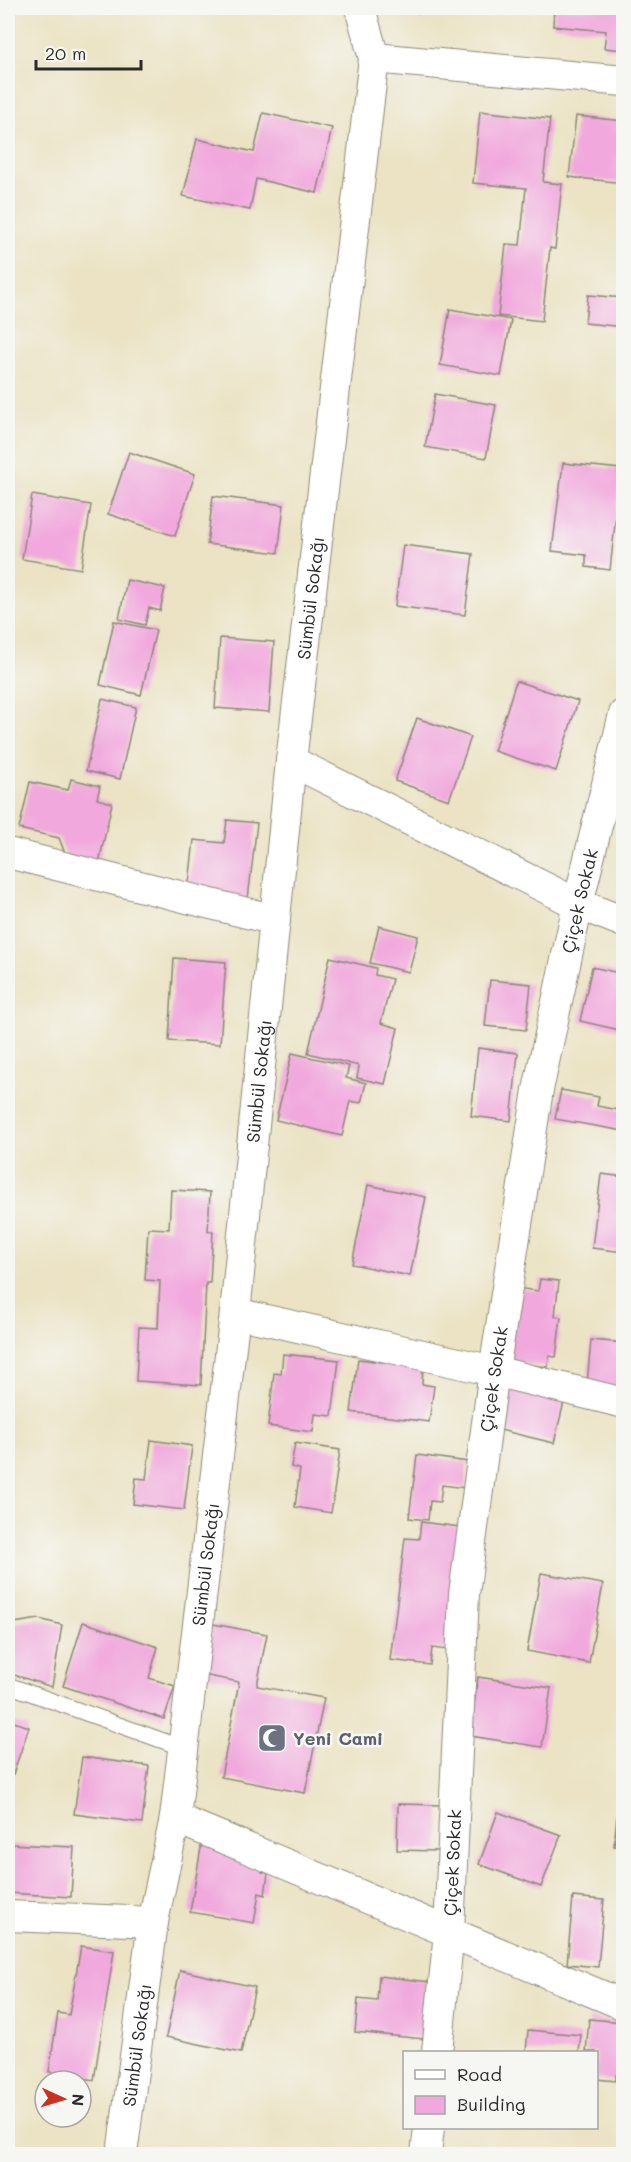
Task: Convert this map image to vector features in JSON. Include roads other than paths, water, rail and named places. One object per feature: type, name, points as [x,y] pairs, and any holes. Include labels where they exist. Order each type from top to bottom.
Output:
[{"type":"street","name":"Sümbül Sokağı","points":[[122,2154],[153,1922],[175,1818],[235,1313],[291,761],[374,58],[360,8]]},
{"type":"street","points":[[374,58],[624,81]]},
{"type":"street","name":"Çiçek Sokak","points":[[437,2051],[449,1932],[464,1594],[494,1371],[538,1090],[578,904],[624,714]]},
{"type":"street","points":[[291,761],[578,904],[624,922]]},
{"type":"street","points":[[8,853],[275,920]]},
{"type":"street","points":[[235,1313],[494,1371],[624,1403]]},
{"type":"street","points":[[175,1818],[624,2006]]},
{"type":"street","points":[[8,1916],[153,1922]]},
{"type":"street","points":[[426,2154],[429,2129]]},
{"type":"lane","points":[[8,1685],[183,1748]]},
{"type":"place","name":"Yeni Cami","points":[[272,1738]]}]
